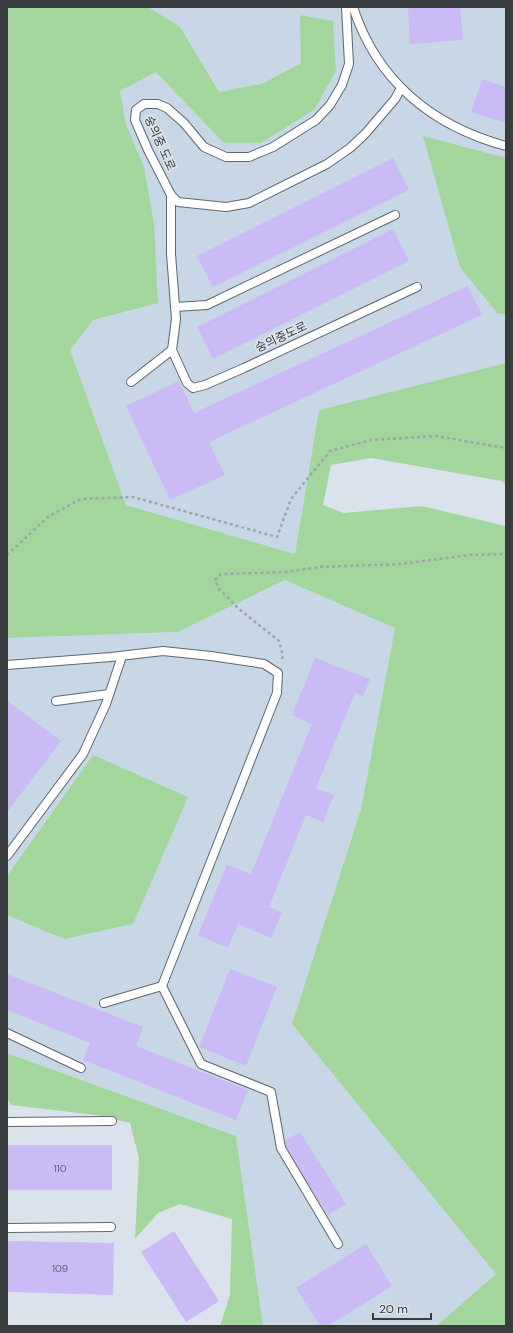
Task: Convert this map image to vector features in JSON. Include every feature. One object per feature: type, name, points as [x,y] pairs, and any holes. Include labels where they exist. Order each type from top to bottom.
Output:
[{"type":"lane","name":"숭의중 도로","points":[[171,195],[148,150],[135,120],[136,110],[144,104],[158,104],[167,108],[184,123],[204,148],[226,157],[249,156],[273,147],[316,120],[330,105],[342,85],[349,64],[346,7]]},
{"type":"lane","points":[[353,7],[359,25],[376,57],[401,88],[423,108],[463,131],[506,146]]},
{"type":"lane","points":[[171,195],[178,202],[187,203],[226,207],[249,203],[327,164],[350,148],[365,134],[395,99],[401,88]]},
{"type":"lane","points":[[131,382],[172,350],[176,319],[170,254],[171,195]]},
{"type":"lane","points":[[175,307],[207,305],[395,215]]},
{"type":"lane","name":"숭의중도로","points":[[172,350],[187,383],[193,388],[205,385],[417,287]]},
{"type":"lane","points":[[7,665],[122,656],[163,651],[264,664],[278,673],[277,692],[162,986],[201,1064],[271,1092],[281,1148],[338,1244]]},
{"type":"lane","points":[[7,856],[83,754],[106,704],[122,656]]},
{"type":"lane","points":[[56,701],[109,694]]},
{"type":"lane","points":[[104,1003],[162,986]]},
{"type":"lane","points":[[7,1033],[81,1068]]},
{"type":"lane","points":[[7,1122],[112,1121]]},
{"type":"lane","points":[[7,1228],[111,1227]]},
{"type":"path","points":[[7,555],[49,516],[81,499],[133,496],[277,537],[292,499],[330,451],[372,440],[436,436],[506,448]]},
{"type":"path","points":[[278,673],[283,656],[279,641],[239,609],[219,589],[215,580],[221,574],[286,572],[319,567],[400,564],[470,555],[506,554]]},
{"type":"shaded area","points":[[43,7],[506,7],[506,363],[319,410],[295,554],[126,505],[70,350]]},
{"type":"shaded area","points":[[285,580],[395,628],[361,809],[292,1024],[496,1274],[436,1326],[263,1326],[236,1136],[7,1053],[7,638],[178,632]]},
{"type":"green space","points":[[7,7],[148,7],[180,27],[219,92],[262,84],[301,63],[300,15],[333,21],[336,71],[314,110],[261,143],[224,143],[156,72],[120,91],[126,125],[144,167],[154,224],[158,303],[93,320],[70,350],[126,505],[295,554],[319,410],[506,363],[506,485],[502,481],[371,458],[331,465],[323,505],[344,513],[422,506],[505,526],[506,1326],[436,1326],[496,1274],[292,1024],[361,809],[395,628],[285,580],[178,632],[7,638]]},
{"type":"green space","points":[[423,136],[506,158],[506,314],[497,313],[460,267]]},
{"type":"green space","points":[[93,755],[188,797],[133,924],[64,939],[7,915],[7,876]]},
{"type":"green space","points":[[7,1053],[236,1136],[263,1326],[220,1326],[230,1295],[232,1219],[180,1204],[158,1213],[135,1239],[139,1158],[130,1123],[96,1115],[11,1105],[7,1098]]},
{"type":"building","points":[[408,7],[460,7],[463,40],[410,44]]},
{"type":"building","points":[[482,79],[506,87],[506,123],[471,112]]},
{"type":"building","points":[[393,158],[409,190],[213,287],[197,256]]},
{"type":"building","points":[[393,229],[409,261],[213,359],[197,327]]},
{"type":"building","points":[[468,286],[482,315],[209,442],[225,475],[170,500],[126,406],[179,381],[194,413]]},
{"type":"building","points":[[315,658],[370,679],[363,696],[355,693],[316,788],[334,795],[323,822],[306,815],[269,907],[282,912],[271,938],[238,924],[228,948],[198,935],[227,865],[251,874],[312,724],[292,715]]},
{"type":"building","points":[[7,701],[61,741],[7,812]]},
{"type":"building","points":[[230,969],[277,987],[246,1066],[199,1047]]},
{"type":"building","points":[[7,974],[143,1027],[136,1046],[248,1090],[236,1120],[83,1060],[90,1043],[7,1010]]},
{"type":"building","points":[[300,1132],[346,1204],[328,1215],[282,1143]]},
{"type":"building","points":[[7,1145],[112,1145],[112,1190],[7,1190]]},
{"type":"building","points":[[174,1231],[219,1301],[186,1322],[141,1252]]},
{"type":"building","points":[[7,1241],[114,1243],[113,1295],[7,1292]]},
{"type":"building","points":[[366,1244],[392,1286],[328,1326],[320,1326],[296,1288]]}]
